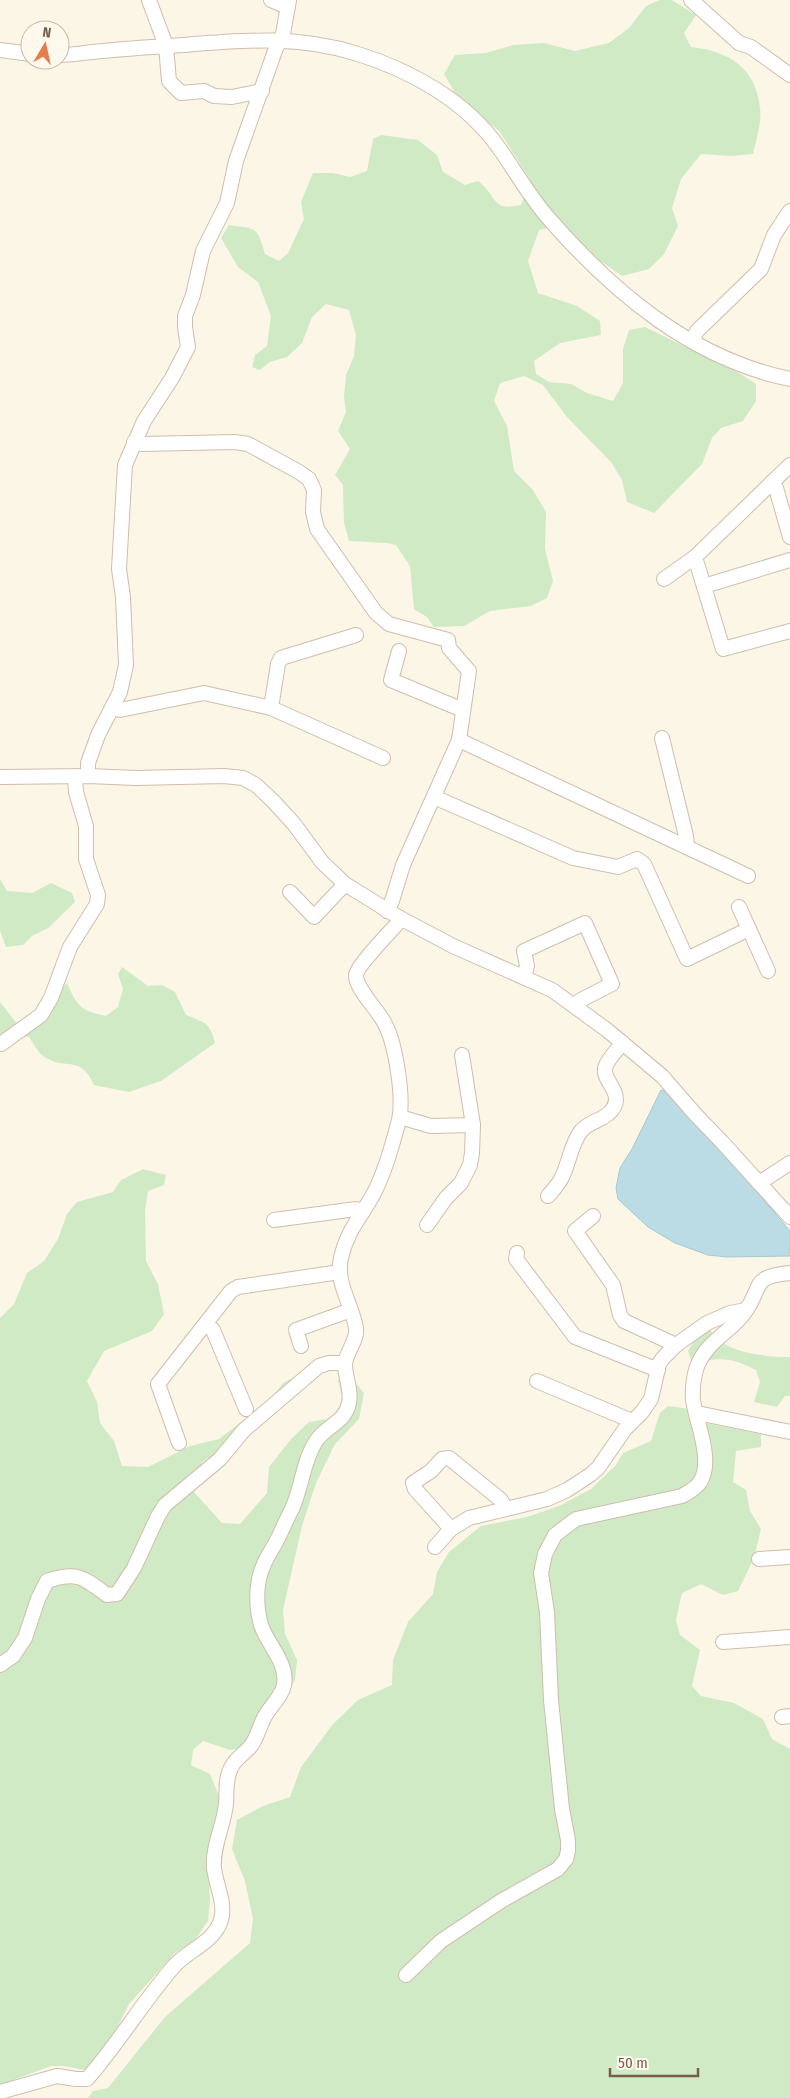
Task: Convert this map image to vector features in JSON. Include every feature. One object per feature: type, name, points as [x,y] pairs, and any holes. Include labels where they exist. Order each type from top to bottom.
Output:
[{"type":"street","points":[[149,0],[166,46],[169,81],[181,93],[204,91],[214,96],[232,98],[262,90]]},
{"type":"street","points":[[1,1044],[41,1015],[51,998],[70,947],[98,904],[98,895],[86,859],[86,826],[76,792],[98,735],[124,684],[126,665],[123,597],[119,569],[125,464],[144,421],[183,359],[188,347],[185,316],[194,295],[203,251],[227,203],[236,161],[280,40],[289,4],[271,0]]},
{"type":"street","points":[[691,0],[739,43],[752,47],[790,74]]},
{"type":"street","points":[[70,55],[253,39],[280,40],[311,43],[357,54],[420,79],[445,96],[474,120],[498,146],[516,176],[550,221],[614,287],[645,312],[692,341],[746,367],[790,379]]},
{"type":"street","points":[[0,50],[20,53]]},
{"type":"street","points":[[692,341],[697,331],[761,269],[774,235],[790,211]]},
{"type":"street","points":[[134,442],[142,444],[235,442],[248,444],[299,472],[309,479],[314,490],[313,512],[317,529],[344,563],[376,613],[390,624],[448,640],[449,648],[469,671],[459,740],[404,866],[387,910]]},
{"type":"street","points":[[664,579],[695,557],[790,465]]},
{"type":"street","points":[[772,482],[776,488],[790,537]]},
{"type":"street","points":[[695,557],[723,649],[790,631]]},
{"type":"street","points":[[704,586],[790,560]]},
{"type":"street","points":[[271,708],[280,658],[356,634]]},
{"type":"street","points":[[399,650],[391,680],[463,710]]},
{"type":"street","points":[[114,706],[120,710],[204,693],[271,708],[383,758]]},
{"type":"street","points":[[662,738],[686,836],[686,847]]},
{"type":"street","points":[[459,740],[748,876]]},
{"type":"street","points":[[0,778],[224,776],[243,778],[256,785],[274,801],[322,862],[345,884],[400,918],[453,946],[552,990],[623,1043],[662,1076],[694,1114],[790,1217]]},
{"type":"street","points":[[434,797],[573,858],[618,867],[637,859],[644,864],[687,959],[749,928]]},
{"type":"street","points":[[290,892],[314,917],[345,884]]},
{"type":"street","points":[[739,907],[768,971]]},
{"type":"street","points":[[0,2092],[57,2076],[87,2079],[108,2055],[153,1991],[178,1962],[212,1936],[221,1921],[222,1908],[214,1867],[226,1808],[228,1778],[232,1765],[255,1740],[264,1717],[281,1693],[285,1683],[283,1669],[261,1627],[257,1600],[258,1583],[263,1564],[276,1542],[298,1492],[310,1453],[326,1428],[338,1422],[344,1416],[349,1402],[345,1363],[357,1332],[340,1272],[340,1260],[350,1229],[363,1212],[384,1171],[400,1117],[401,1101],[392,1043],[387,1026],[358,985],[356,974],[360,966],[397,924],[400,918]]},
{"type":"street","points":[[524,977],[527,966],[524,951],[585,923],[612,984],[579,1001],[576,1007]]},
{"type":"street","points":[[548,1196],[561,1180],[576,1139],[581,1131],[612,1110],[616,1102],[615,1090],[606,1074],[605,1068],[623,1043]]},
{"type":"street","points":[[427,1225],[446,1198],[461,1183],[472,1153],[473,1125],[462,1054]]},
{"type":"street","points":[[400,1117],[431,1126],[473,1125]]},
{"type":"street","points":[[759,1183],[790,1163]]},
{"type":"street","points":[[274,1220],[356,1210],[363,1212]]},
{"type":"street","points":[[594,1216],[575,1230],[613,1285],[620,1315],[624,1322],[676,1344]]},
{"type":"street","points":[[517,1254],[516,1259],[575,1337],[658,1370]]},
{"type":"street","points":[[179,1443],[158,1384],[231,1291],[238,1287],[340,1272]]},
{"type":"street","points":[[406,1975],[441,1941],[501,1901],[558,1869],[566,1859],[568,1840],[562,1809],[552,1700],[547,1612],[541,1573],[545,1554],[556,1534],[576,1519],[682,1496],[701,1482],[704,1461],[702,1432],[696,1413],[693,1392],[699,1362],[715,1340],[737,1322],[763,1279],[771,1275],[790,1273]]},
{"type":"street","points":[[301,1346],[296,1330],[351,1310]]},
{"type":"street","points":[[435,1547],[451,1529],[470,1518],[547,1498],[567,1490],[583,1480],[598,1468],[632,1421],[642,1412],[651,1399],[663,1358],[676,1344],[706,1323],[730,1313],[746,1310]]},
{"type":"street","points":[[206,1324],[213,1330],[246,1409]]},
{"type":"street","points":[[0,1665],[13,1656],[25,1638],[38,1598],[47,1581],[72,1575],[86,1579],[107,1595],[117,1594],[134,1568],[165,1505],[220,1459],[244,1430],[319,1366],[329,1362],[345,1363]]},
{"type":"street","points":[[537,1381],[632,1421]]},
{"type":"street","points":[[696,1413],[790,1432]]},
{"type":"street","points":[[451,1529],[415,1489],[413,1483],[431,1471],[442,1459],[449,1458],[501,1500],[505,1508]]},
{"type":"street","points":[[759,1559],[790,1557]]},
{"type":"street","points":[[723,1642],[790,1637]]},
{"type":"green space","points":[[660,0],[672,0],[696,15],[684,33],[691,47],[717,52],[728,57],[746,72],[753,82],[760,108],[760,119],[753,154],[731,156],[701,154],[681,179],[672,208],[678,226],[664,254],[649,269],[622,276],[596,258],[560,225],[539,230],[528,261],[538,293],[577,306],[600,321],[601,335],[560,343],[534,361],[536,374],[549,382],[571,384],[587,393],[613,401],[623,383],[623,349],[629,330],[645,327],[739,373],[756,384],[756,401],[743,421],[721,428],[712,438],[702,464],[654,513],[627,502],[622,480],[611,462],[567,417],[543,385],[524,376],[500,383],[494,401],[507,426],[514,471],[533,490],[546,512],[545,549],[553,581],[547,598],[531,606],[490,611],[464,626],[434,627],[427,617],[414,609],[410,566],[396,545],[349,541],[344,523],[343,485],[335,475],[350,449],[338,431],[346,412],[344,397],[346,375],[354,356],[356,335],[349,310],[326,304],[312,317],[302,343],[287,357],[270,362],[260,370],[252,367],[255,355],[267,346],[271,316],[258,282],[238,267],[221,238],[229,225],[254,230],[260,238],[265,254],[279,261],[288,253],[304,219],[301,202],[313,173],[333,173],[350,177],[367,171],[373,139],[381,135],[418,140],[437,155],[443,172],[465,185],[478,181],[499,204],[511,207],[521,205],[530,179],[499,131],[458,98],[444,74],[455,55],[486,53],[513,45],[544,43],[575,51],[609,43],[629,28],[646,6]]},
{"type":"green space","points":[[0,879],[7,891],[32,893],[51,883],[72,893],[75,902],[48,928],[32,936],[23,945],[6,947],[0,931]]},
{"type":"green space","points":[[122,967],[148,986],[162,985],[175,992],[186,1015],[206,1024],[211,1031],[215,1043],[161,1081],[129,1092],[94,1085],[89,1075],[78,1066],[51,1061],[43,1056],[29,1037],[3,1034],[0,1036],[0,1002],[19,1026],[67,983],[81,1006],[91,1012],[106,1016],[118,1007],[123,989],[118,974]]},
{"type":"green space","points":[[143,1169],[166,1175],[164,1185],[148,1191],[145,1211],[146,1261],[158,1284],[164,1314],[152,1331],[104,1351],[87,1381],[97,1402],[100,1423],[114,1441],[122,1466],[148,1467],[190,1446],[219,1439],[271,1399],[283,1383],[318,1364],[320,1375],[285,1403],[249,1436],[223,1448],[202,1462],[194,1492],[222,1523],[240,1524],[267,1493],[269,1467],[292,1438],[309,1422],[327,1419],[339,1409],[342,1397],[338,1380],[351,1377],[364,1393],[359,1419],[335,1444],[316,1483],[302,1526],[283,1610],[285,1634],[297,1660],[295,1680],[274,1714],[242,1748],[230,1750],[203,1741],[193,1750],[191,1765],[210,1774],[219,1796],[215,1830],[208,1863],[210,1899],[208,1921],[195,1940],[175,1953],[129,2004],[108,2046],[84,2070],[64,2066],[51,2066],[0,2085],[0,1318],[14,1304],[27,1273],[44,1261],[58,1239],[67,1214],[77,1202],[113,1192],[121,1180]]},
{"type":"green space","points":[[710,1329],[723,1344],[745,1352],[790,1357],[790,1396],[785,1396],[777,1407],[754,1402],[760,1382],[756,1370],[738,1362],[725,1359],[692,1363],[688,1351],[696,1337]]},
{"type":"green space","points":[[668,1406],[690,1409],[704,1423],[761,1434],[761,1447],[736,1451],[733,1482],[746,1490],[750,1511],[761,1529],[754,1558],[738,1591],[723,1595],[701,1584],[682,1593],[676,1620],[680,1635],[700,1650],[692,1686],[701,1696],[734,1703],[763,1719],[772,1739],[790,1749],[790,2098],[88,2098],[93,2091],[108,2088],[165,2017],[250,1943],[253,1919],[245,1881],[232,1849],[237,1820],[263,1806],[290,1797],[301,1767],[333,1724],[358,1700],[392,1685],[393,1660],[408,1622],[433,1594],[437,1572],[449,1552],[481,1526],[527,1517],[559,1506],[591,1489],[616,1465],[623,1453],[651,1441],[660,1413]]},
{"type":"water","points":[[661,1090],[670,1092],[706,1131],[790,1231],[790,1256],[727,1257],[708,1255],[675,1243],[648,1227],[618,1199],[616,1188],[620,1168],[632,1149]]}]
